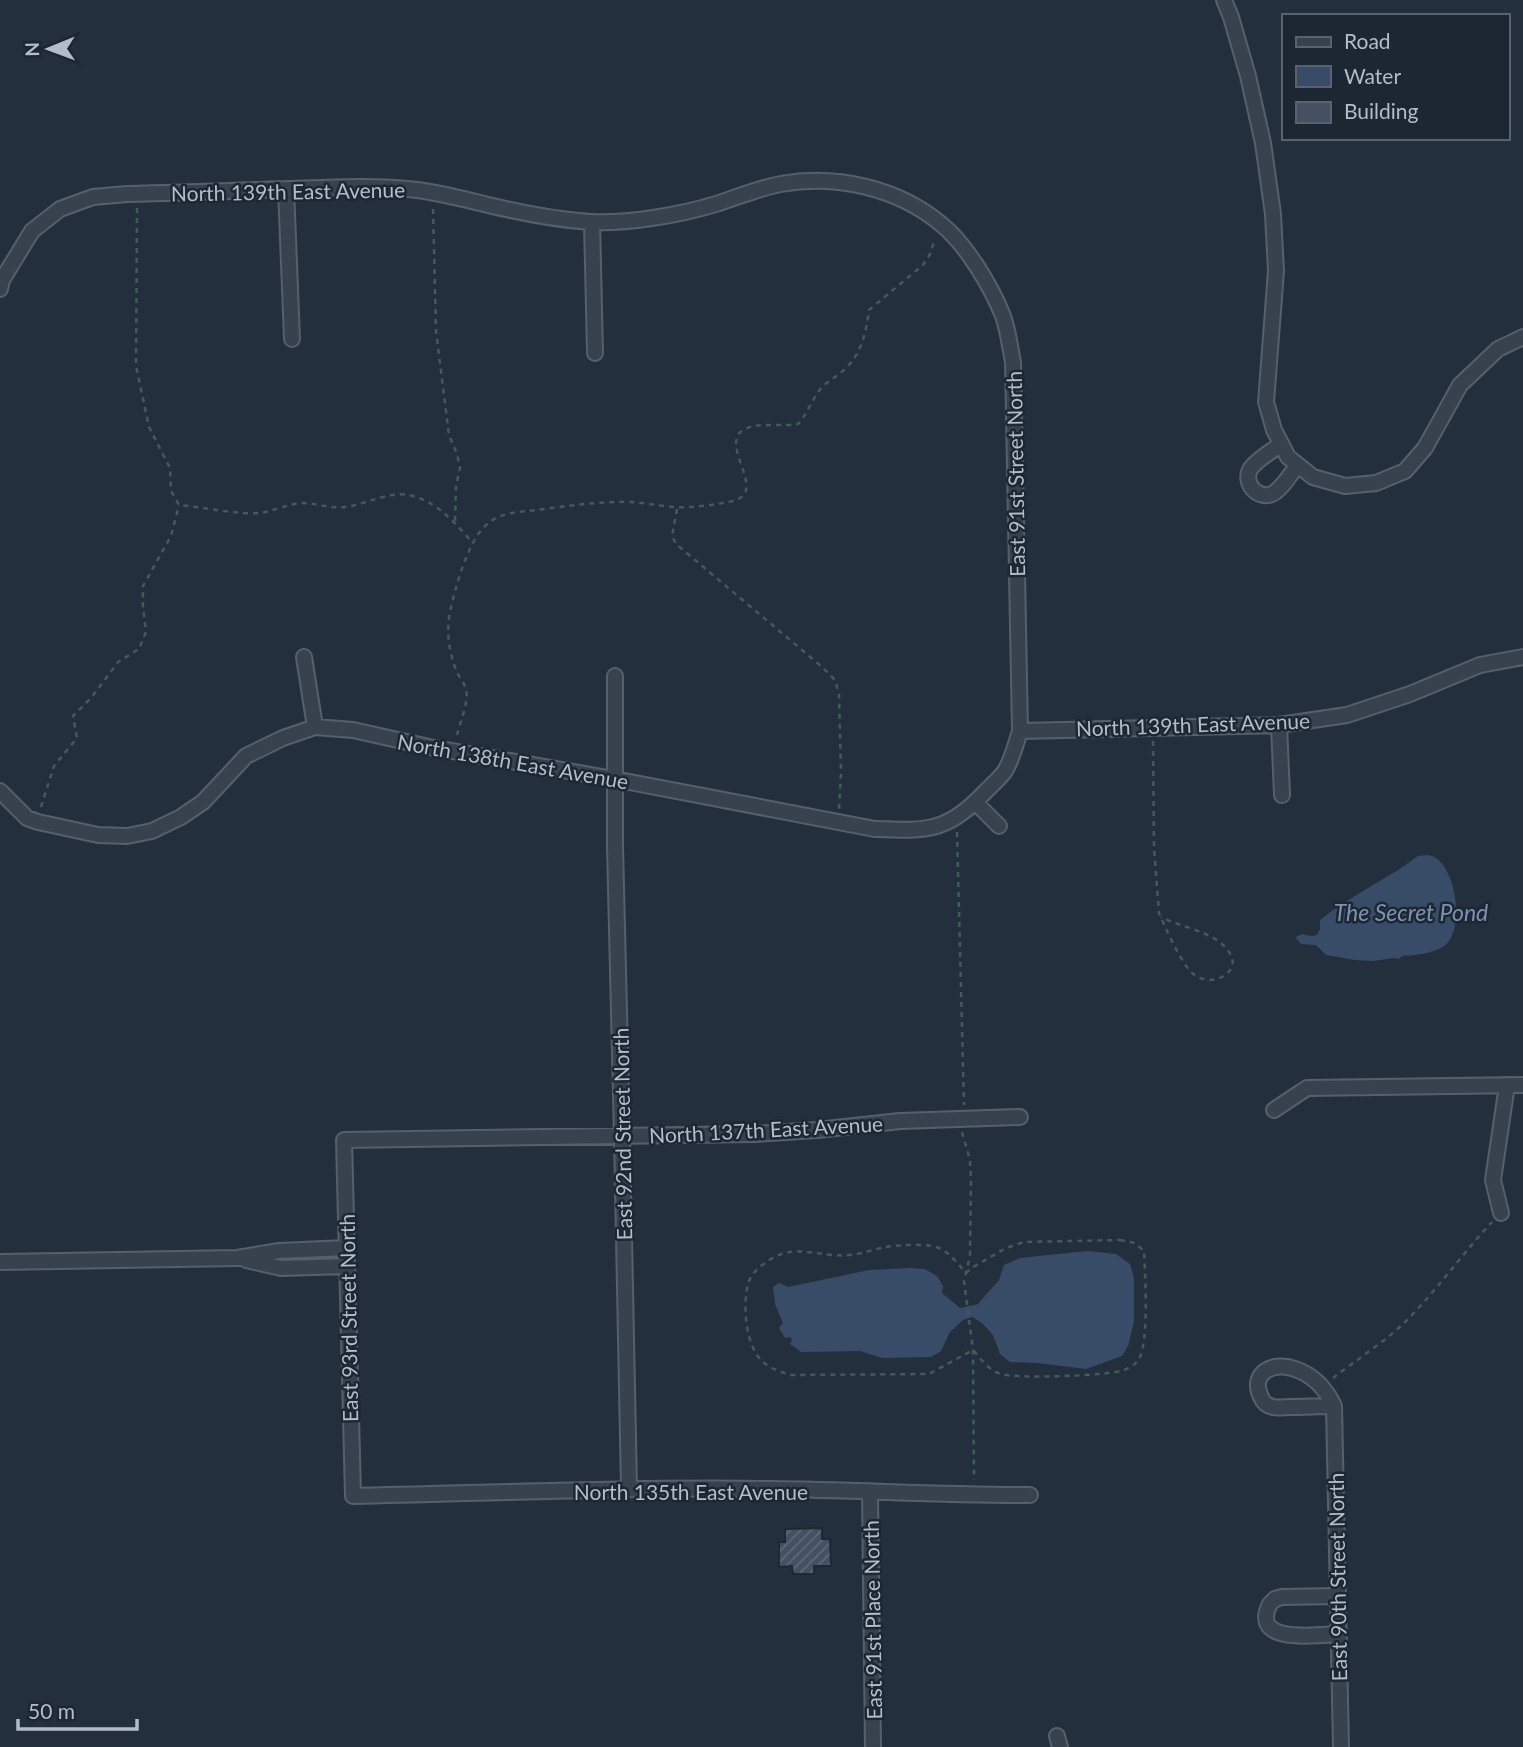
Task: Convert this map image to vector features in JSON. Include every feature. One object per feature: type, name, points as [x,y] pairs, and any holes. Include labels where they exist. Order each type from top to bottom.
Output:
[{"type":"street","points":[[1224,0],[1248,76],[1263,143],[1273,214],[1276,271],[1266,402],[1274,430],[1289,455],[1312,477],[1345,486],[1376,483],[1405,471],[1425,448],[1460,385],[1498,349],[1523,337]]},
{"type":"street","name":"North 139th East Avenue","points":[[0,289],[2,280],[32,231],[60,209],[93,197],[137,194],[362,187],[433,191],[506,209],[592,222],[658,216],[705,207],[783,184],[838,181],[891,195],[916,206],[952,234]]},
{"type":"street","points":[[286,189],[292,339]]},
{"type":"street","points":[[592,222],[595,353]]},
{"type":"street","name":"East 91st Street North","points":[[952,234],[985,278],[1004,318],[1013,362],[1020,731]]},
{"type":"street","points":[[304,657],[314,727]]},
{"type":"street","name":"North 139th East Avenue","points":[[1020,731],[1279,724],[1347,715],[1410,694],[1480,665],[1523,657]]},
{"type":"street","name":"East 92nd Street North","points":[[615,676],[615,846],[629,1489]]},
{"type":"street","points":[[1279,724],[1282,795]]},
{"type":"street","name":"North 138th East Avenue","points":[[0,791],[27,818],[38,822],[98,835],[127,836],[152,831],[181,817],[203,802],[246,756],[314,727],[353,730],[875,829],[913,831],[945,824],[957,818],[975,802],[1005,771],[1020,731]]},
{"type":"street","points":[[975,802],[999,826]]},
{"type":"street","points":[[1501,1213],[1493,1180],[1507,1085]]},
{"type":"street","points":[[1274,1110],[1307,1088],[1523,1085]]},
{"type":"street","name":"North 137th East Avenue","points":[[344,1140],[754,1134],[900,1121],[1020,1117]]},
{"type":"street","name":"East 93rd Street North","points":[[344,1140],[353,1496]]},
{"type":"street","points":[[0,1262],[237,1258],[279,1251],[347,1248]]},
{"type":"street","points":[[237,1258],[281,1268],[347,1266]]},
{"type":"street","points":[[1282,1366],[1296,1369],[1322,1387],[1334,1406],[1273,1407],[1264,1402],[1258,1392],[1261,1374],[1269,1368],[1282,1366]]},
{"type":"street","name":"East 90th Street North","points":[[1334,1406],[1341,1747]]},
{"type":"street","name":"North 135th East Avenue","points":[[353,1496],[629,1489],[771,1489],[1030,1495]]},
{"type":"street","name":"East 91st Place North","points":[[870,1493],[873,1747]]},
{"type":"street","points":[[1337,1596],[1280,1598],[1270,1604],[1266,1618],[1269,1626],[1279,1634],[1338,1634]]},
{"type":"path","points":[[433,191],[436,331],[449,435],[460,468],[456,486],[455,523]]},
{"type":"path","points":[[38,822],[54,766],[77,738],[74,716],[118,662],[139,649],[146,632],[143,586],[171,537],[179,505],[171,491],[170,468],[149,427],[136,366],[137,194]]},
{"type":"path","points":[[453,751],[466,700],[466,688],[456,671],[450,652],[450,612],[466,556],[472,542],[487,524],[499,516],[512,513],[575,505],[633,502],[677,508],[720,503],[742,497],[746,491],[746,480],[737,452],[738,435],[744,429],[755,426],[798,424],[811,401],[857,355],[866,335],[869,310],[922,265],[930,254],[940,223]]},
{"type":"path","points":[[179,505],[260,513],[301,503],[333,508],[347,507],[405,494],[422,499],[440,510],[472,542]]},
{"type":"path","points":[[677,508],[672,536],[679,547],[835,680],[839,694],[838,822]]},
{"type":"path","points":[[1152,727],[1154,859],[1161,917],[1190,972],[1197,977],[1216,980],[1232,967],[1232,957],[1222,944],[1161,917]]},
{"type":"path","points":[[957,818],[964,1106],[961,1119],[970,1160],[971,1180],[970,1256],[964,1281],[973,1350],[974,1495]]},
{"type":"path","points":[[1322,1387],[1403,1324],[1477,1237],[1501,1213]]},
{"type":"path","points":[[966,1273],[1006,1248],[1024,1242],[1120,1240],[1135,1243],[1144,1251],[1144,1348],[1138,1361],[1125,1370],[1105,1374],[998,1374],[973,1350]]},
{"type":"path","points":[[966,1273],[950,1255],[938,1247],[924,1245],[886,1247],[850,1255],[806,1250],[788,1251],[757,1269],[750,1280],[746,1300],[746,1324],[750,1341],[760,1360],[772,1369],[792,1375],[929,1374],[973,1350]]},
{"type":"water","name":"The Secret Pond","points":[[1427,855],[1437,859],[1445,867],[1455,895],[1455,925],[1451,938],[1444,946],[1418,955],[1373,961],[1326,955],[1316,945],[1301,944],[1296,938],[1304,934],[1317,935],[1320,920],[1331,912],[1418,856]]},
{"type":"water","points":[[1087,1251],[1116,1254],[1130,1264],[1134,1278],[1134,1322],[1128,1346],[1122,1356],[1086,1369],[1010,1362],[1000,1354],[993,1335],[972,1317],[963,1320],[950,1332],[941,1351],[931,1357],[882,1358],[860,1351],[801,1352],[790,1344],[790,1337],[785,1338],[779,1328],[783,1323],[775,1304],[773,1287],[779,1283],[788,1287],[869,1270],[925,1269],[937,1276],[943,1286],[942,1293],[960,1308],[978,1304],[999,1280],[1004,1265],[1020,1258]]},
{"type":"building","points":[[822,1528],[822,1539],[830,1539],[831,1566],[814,1566],[814,1574],[793,1574],[792,1566],[779,1567],[779,1542],[785,1542],[785,1529]]}]
